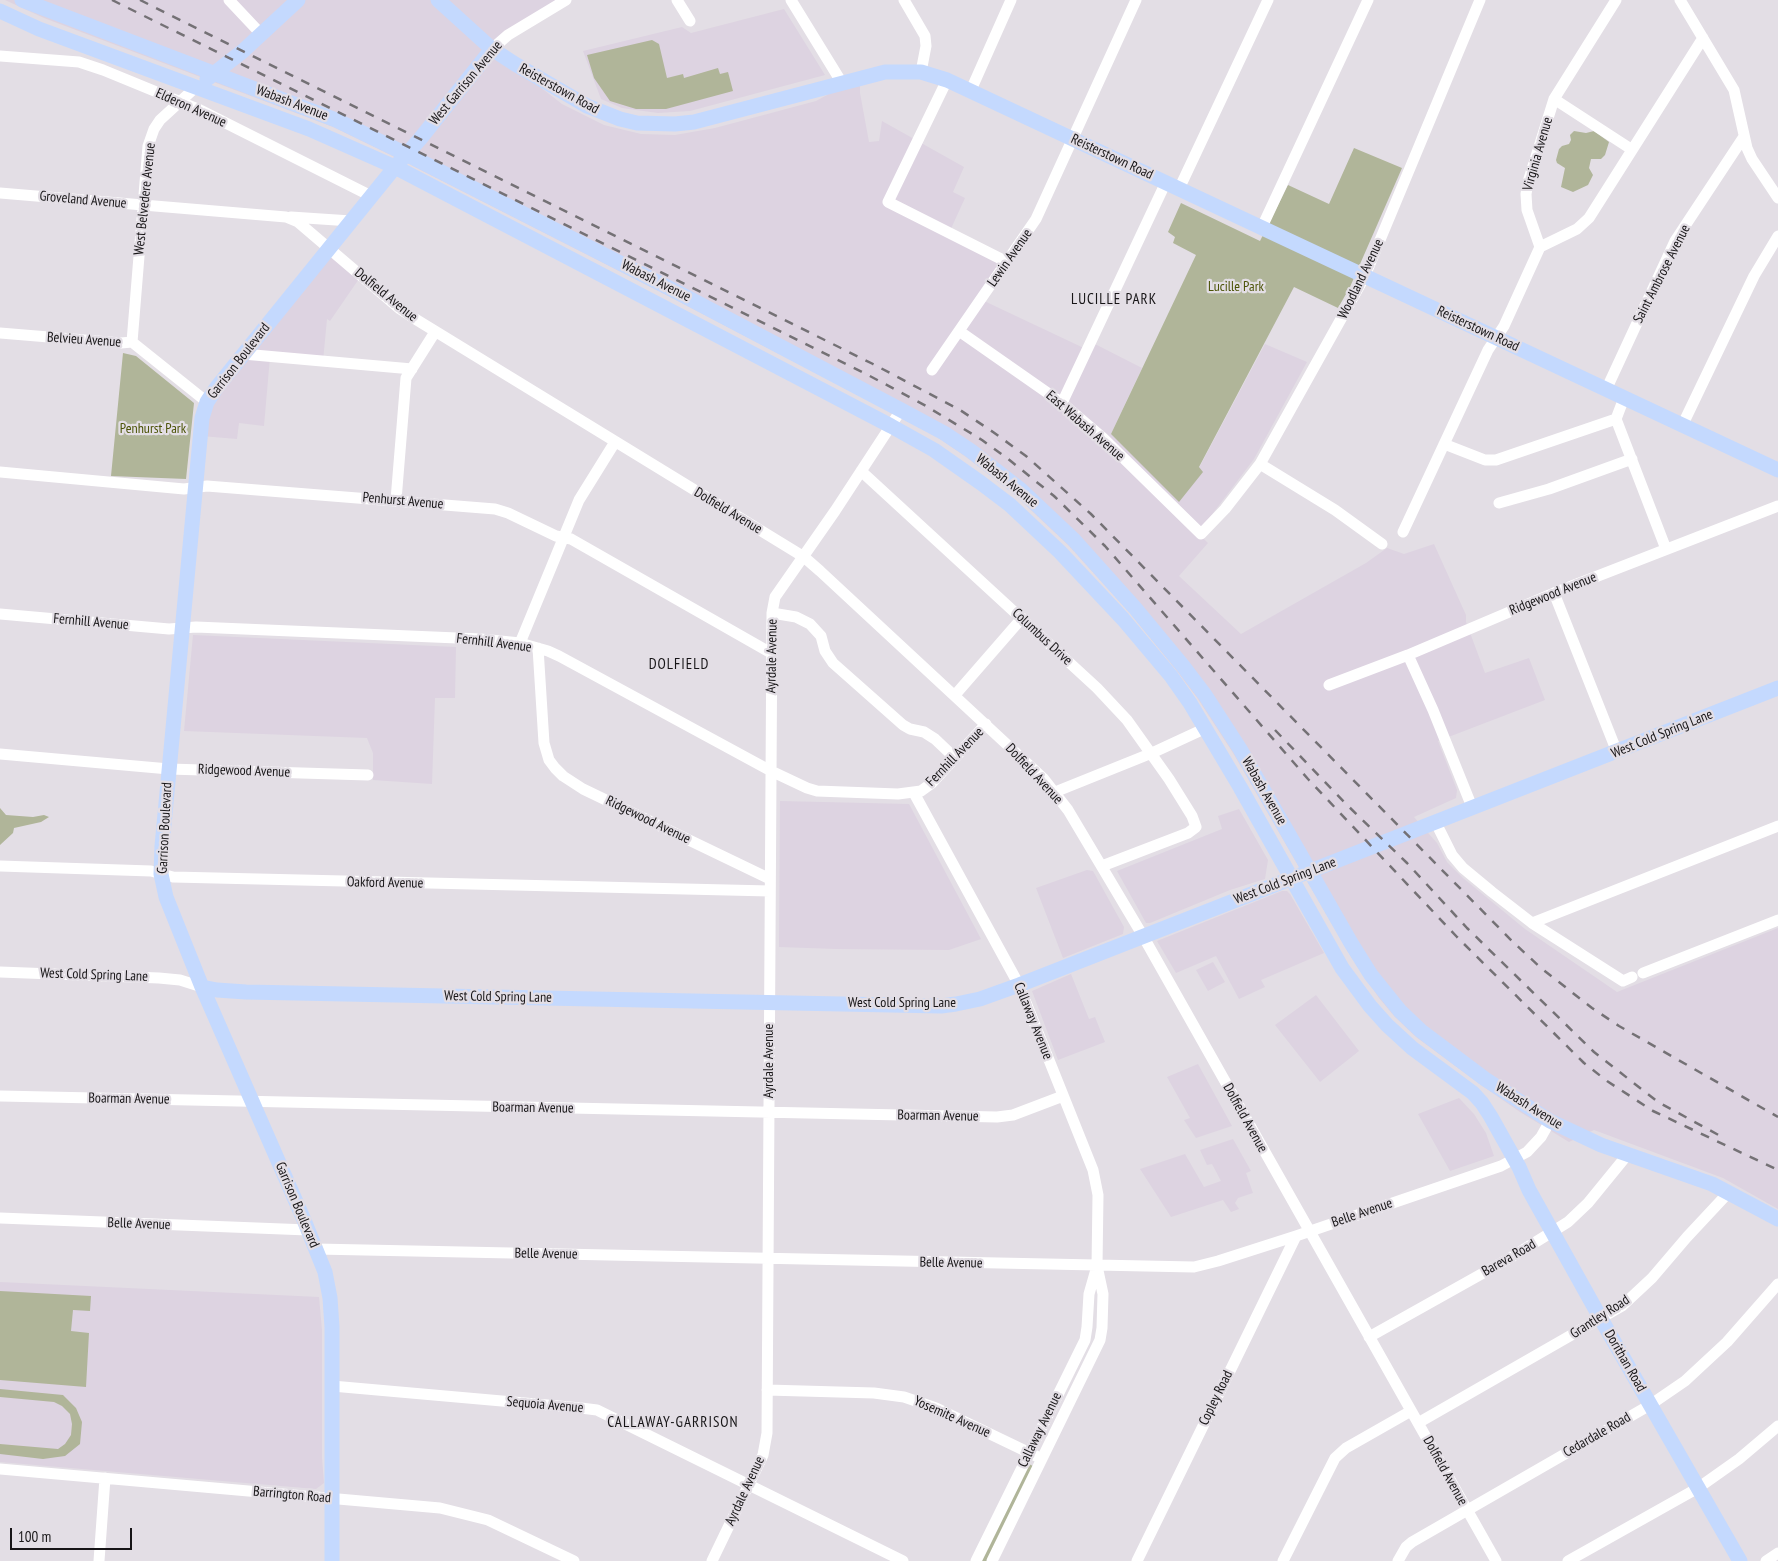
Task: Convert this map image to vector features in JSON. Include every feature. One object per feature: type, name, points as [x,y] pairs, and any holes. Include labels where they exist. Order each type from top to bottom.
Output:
[{"type":"main road","name":"Wabash Avenue","points":[[22,0],[316,112],[406,154],[673,290],[901,410],[944,433],[970,451],[1021,490],[1074,540],[1135,608],[1183,666],[1220,718],[1362,961],[1400,1011],[1421,1031],[1450,1054],[1550,1121],[1576,1134],[1729,1192],[1778,1220]]},
{"type":"main road","name":"West Belvedere Avenue","points":[[196,87],[238,55],[298,0]]},
{"type":"main road","name":"Reisterstown Road","points":[[438,0],[492,49],[515,64],[587,106],[620,119],[637,123],[675,124],[694,122],[885,72],[921,72],[947,80],[1778,470]]},
{"type":"main road","name":"Wabash Avenue","points":[[0,11],[38,29],[309,129],[395,167],[891,426],[934,450],[981,483],[1010,505],[1034,527],[1082,576],[1150,650],[1171,676],[1206,728],[1342,968],[1370,1006],[1412,1048],[1473,1093],[1491,1117],[1515,1160]]},
{"type":"main road","name":"West Garrison Avenue","points":[[420,139],[492,49]]},
{"type":"main road","name":"Garrison Boulevard","points":[[332,1561],[330,1298],[325,1272],[202,987],[166,897],[161,874],[162,846],[195,487],[202,418],[207,402],[211,394],[243,354],[395,167],[420,139]]},
{"type":"main road","points":[[664,307],[673,290]]},
{"type":"main road","name":"West Cold Spring Lane","points":[[202,987],[237,992],[941,1006],[956,1004],[980,999],[1019,985],[1778,688]]},
{"type":"main road","name":"Dorithan Road","points":[[1515,1160],[1529,1190],[1601,1319],[1740,1561]]},
{"type":"street","points":[[229,0],[261,34]]},
{"type":"street","name":"West Garrison Avenue","points":[[492,49],[508,35],[565,0]]},
{"type":"street","points":[[677,0],[690,22]]},
{"type":"street","points":[[791,0],[842,83]]},
{"type":"street","points":[[904,0],[925,36],[926,42],[921,72]]},
{"type":"street","points":[[971,90],[1011,0]]},
{"type":"street","name":"Lewin Avenue","points":[[932,370],[1036,219],[1136,0]]},
{"type":"street","points":[[1062,403],[1268,0]]},
{"type":"street","points":[[1262,227],[1368,0]]},
{"type":"street","name":"Woodland Avenue","points":[[1201,534],[1225,509],[1260,464],[1365,276],[1480,0]]},
{"type":"street","name":"Virginia Avenue","points":[[1540,247],[1527,210],[1526,194],[1554,99],[1616,0]]},
{"type":"street","points":[[1680,0],[1734,90],[1744,138],[1752,159],[1778,198]]},
{"type":"street","points":[[1403,532],[1488,350],[1504,326],[1540,247],[1568,234],[1584,223],[1703,38]]},
{"type":"street","name":"Elderon Avenue","points":[[0,56],[79,62],[103,70],[198,109],[372,196]]},
{"type":"street","points":[[947,80],[888,202],[1007,262]]},
{"type":"street","name":"West Belvedere Avenue","points":[[132,342],[148,146],[160,120],[196,87]]},
{"type":"street","points":[[1554,99],[1631,148]]},
{"type":"street","name":"Saint Ambrose Avenue","points":[[1606,390],[1675,241],[1744,138]]},
{"type":"street","name":"Groveland Avenue","points":[[0,193],[143,206],[351,221]]},
{"type":"street","name":"Groveland Avenue","points":[[286,217],[298,222],[330,247]]},
{"type":"street","points":[[1682,426],[1754,276],[1778,236]]},
{"type":"street","name":"Dolfield Avenue","points":[[330,247],[400,309],[434,332],[804,557],[986,724],[1055,792],[1080,829],[1143,936],[1496,1561]]},
{"type":"street","name":"East Wabash Avenue","points":[[958,331],[1062,403],[1103,438],[1201,534]]},
{"type":"street","points":[[396,500],[406,378],[434,332]]},
{"type":"street","name":"Belvieu Avenue","points":[[0,333],[121,343],[132,342],[207,402]]},
{"type":"street","points":[[243,354],[412,369]]},
{"type":"street","points":[[1624,398],[1616,419],[1666,550]]},
{"type":"street","points":[[804,557],[901,410]]},
{"type":"street","points":[[1444,444],[1485,460],[1496,460],[1616,419]]},
{"type":"street","points":[[520,644],[588,484],[615,442]]},
{"type":"street","points":[[1499,503],[1549,490],[1632,459]]},
{"type":"street","points":[[1260,464],[1335,510],[1382,544]]},
{"type":"street","name":"Columbus Drive","points":[[861,471],[1102,693],[1127,720],[1152,753],[1192,816],[1196,827],[1188,833],[1102,866]]},
{"type":"street","name":"Penhurst Avenue","points":[[0,472],[184,489],[207,486],[495,509],[508,513],[556,536],[572,539],[771,653]]},
{"type":"street","name":"Ridgewood Avenue","points":[[1329,685],[1408,655],[1554,593],[1778,506]]},
{"type":"street","name":"Ayrdale Avenue","points":[[712,1561],[750,1484],[765,1448],[767,1390],[772,613],[776,597],[804,557]]},
{"type":"street","points":[[1554,593],[1617,752]]},
{"type":"street","points":[[772,613],[796,617],[810,624],[821,636],[828,656],[833,663],[903,726],[924,732],[935,738],[955,758]]},
{"type":"street","name":"Fernhill Avenue","points":[[0,614],[169,629],[196,627],[481,639],[520,644],[559,656],[771,771],[807,788],[817,790],[914,793],[927,788],[986,724]]},
{"type":"street","points":[[955,695],[1022,618]]},
{"type":"street","name":"Ridgewood Avenue","points":[[538,648],[544,743],[549,760],[555,768],[571,782],[770,885]]},
{"type":"street","points":[[1408,655],[1433,710],[1472,807]]},
{"type":"street","points":[[1055,792],[1152,753],[1206,728]]},
{"type":"street","name":"Ridgewood Avenue","points":[[0,754],[169,769],[368,775]]},
{"type":"street","name":"Callaway Avenue","points":[[914,793],[1019,985],[1096,1181],[1098,1208],[1097,1266],[1103,1294],[1100,1340],[992,1561]]},
{"type":"street","points":[[1435,821],[1457,861],[1492,892],[1532,923],[1633,977],[1778,920]]},
{"type":"street","points":[[1532,923],[1778,826]]},
{"type":"street","name":"Oakford Avenue","points":[[0,866],[151,871],[172,877],[308,881],[770,885]]},
{"type":"street","name":"West Cold Spring Lane","points":[[0,972],[159,978],[180,980],[202,987]]},
{"type":"street","name":"Boarman Avenue","points":[[0,1096],[1005,1117],[1063,1096]]},
{"type":"street","name":"Belle Avenue","points":[[316,1249],[1194,1267],[1296,1236],[1515,1160],[1535,1144],[1550,1121]]},
{"type":"street","name":"Bareva Road","points":[[1369,1337],[1568,1222],[1588,1203],[1628,1154]]},
{"type":"street","name":"Grantley Road","points":[[1418,1423],[1622,1306],[1637,1293],[1729,1192]]},
{"type":"street","name":"Belle Avenue","points":[[0,1218],[308,1230]]},
{"type":"street","name":"Copley Road","points":[[1137,1561],[1296,1236]]},
{"type":"street","name":"Callaway Avenue","points":[[976,1561],[1085,1340],[1089,1294],[1097,1266]]},
{"type":"street","name":"Cedardale Road","points":[[1398,1561],[1406,1547],[1412,1542],[1650,1405],[1685,1381],[1713,1356],[1778,1284]]},
{"type":"street","points":[[1085,1340],[1100,1340]]},
{"type":"street","name":"Sequoia Avenue","points":[[332,1386],[597,1410],[903,1561]]},
{"type":"street","name":"Yosemite Avenue","points":[[767,1390],[874,1393],[904,1397],[936,1408],[1042,1459]]},
{"type":"street","points":[[1283,1561],[1335,1458],[1346,1448],[1411,1412]]},
{"type":"street","points":[[1568,1561],[1698,1488],[1739,1459],[1778,1426]]},
{"type":"street","name":"Barrington Road","points":[[0,1469],[440,1508],[474,1515],[506,1528],[574,1561]]},
{"type":"street","points":[[99,1561],[105,1478]]},
{"type":"street","points":[[1766,1561],[1778,1553]]},
{"type":"shaded area","points":[[5,0],[563,0],[491,49],[562,104],[604,125],[641,134],[675,135],[715,128],[816,101],[860,77],[860,93],[869,142],[879,141],[882,121],[964,167],[953,192],[965,198],[949,233],[1007,262],[982,300],[1088,350],[1091,342],[1142,368],[1111,434],[1119,441],[1199,468],[1265,344],[1307,362],[1254,459],[1198,533],[1208,543],[1179,576],[1241,634],[1366,563],[1387,548],[1404,554],[1434,544],[1466,615],[1466,622],[1485,673],[1529,658],[1545,700],[1438,741],[1457,790],[1456,798],[1414,817],[1437,843],[1447,862],[1463,878],[1525,929],[1617,992],[1778,928],[1778,1209],[1723,1178],[1594,1130],[1569,1142],[1520,1112],[1416,1037],[1394,1016],[1379,998],[1351,957],[1233,753],[1198,699],[1177,671],[1130,613],[1068,545],[1016,496],[940,439],[670,297],[333,127],[44,18]]},
{"type":"shaded area","points":[[784,9],[825,75],[690,111],[658,113],[622,108],[601,99],[583,51],[682,27],[691,33]]},
{"type":"shaded area","points":[[331,247],[361,276],[330,321],[327,319],[323,361],[270,357],[264,426],[239,423],[237,439],[201,436],[203,413]]},
{"type":"shaded area","points":[[193,635],[456,647],[455,698],[435,698],[432,784],[373,780],[373,753],[367,738],[184,731]]},
{"type":"shaded area","points":[[780,801],[909,804],[981,939],[949,950],[779,947]]},
{"type":"shaded area","points":[[1239,809],[1268,860],[1265,879],[1230,890],[1146,923],[1117,871],[1222,829],[1218,816]]},
{"type":"shaded area","points":[[1087,870],[1093,871],[1124,927],[1123,934],[1063,958],[1036,888]]},
{"type":"shaded area","points":[[1282,891],[1287,891],[1290,894],[1324,953],[1261,980],[1265,987],[1239,999],[1216,956],[1176,973],[1157,941]]},
{"type":"shaded area","points":[[1213,962],[1225,982],[1208,991],[1196,970]]},
{"type":"shaded area","points":[[1071,974],[1089,1019],[1095,1017],[1105,1042],[1058,1060],[1032,991]]},
{"type":"shaded area","points":[[1316,995],[1359,1051],[1320,1082],[1275,1025]]},
{"type":"shaded area","points":[[1198,1064],[1232,1126],[1196,1138],[1184,1120],[1190,1118],[1167,1077]]},
{"type":"shaded area","points":[[1459,1098],[1474,1114],[1486,1133],[1494,1156],[1450,1171],[1418,1114]]},
{"type":"shaded area","points":[[1233,1139],[1251,1171],[1246,1173],[1253,1193],[1238,1198],[1235,1203],[1239,1209],[1231,1212],[1223,1200],[1171,1217],[1140,1169],[1185,1154],[1204,1187],[1221,1181],[1212,1164],[1207,1165],[1200,1150]]},
{"type":"shaded area","points":[[0,1282],[319,1297],[322,1330],[322,1458],[324,1483],[316,1489],[0,1462]]},
{"type":"green space","points":[[652,40],[659,44],[667,78],[683,74],[684,78],[718,68],[720,74],[728,72],[733,91],[666,109],[636,109],[610,101],[594,78],[587,55]]},
{"type":"green space","points":[[1574,131],[1586,133],[1594,131],[1609,142],[1605,155],[1601,159],[1591,159],[1589,168],[1593,175],[1588,185],[1573,192],[1561,187],[1565,168],[1557,163],[1556,160],[1559,149],[1569,144],[1571,140],[1570,135]]},
{"type":"green space","name":"Lucille Park","points":[[1354,148],[1402,168],[1350,287],[1338,308],[1294,287],[1199,467],[1203,472],[1179,502],[1111,434],[1196,255],[1173,243],[1175,237],[1168,232],[1181,203],[1260,241],[1288,185],[1329,204]]},
{"type":"green space","name":"Penhurst Park","points":[[123,353],[136,356],[194,403],[186,479],[111,476]]},
{"type":"green space","points":[[0,808],[6,815],[33,817],[44,815],[49,817],[41,822],[14,828],[13,833],[0,845]]},
{"type":"green space","points":[[0,1291],[91,1296],[90,1311],[73,1310],[71,1331],[89,1333],[86,1387],[0,1380]]},
{"type":"green space","points":[[0,1389],[63,1395],[76,1408],[82,1422],[80,1444],[65,1456],[43,1459],[0,1454],[0,1444],[58,1449],[65,1444],[71,1435],[72,1424],[70,1414],[62,1406],[54,1402],[0,1397]]},
{"type":"green space","points":[[1027,1463],[1033,1466],[988,1561],[980,1561]]},
{"type":"railway","points":[[112,0],[868,375],[926,406],[982,440],[1054,496],[1105,546],[1308,779],[1457,937],[1584,1063],[1607,1081],[1653,1111],[1778,1170]]},
{"type":"railway","points":[[140,0],[873,364],[960,410],[993,432],[1026,456],[1091,514],[1513,942],[1541,968],[1592,1008],[1619,1026],[1778,1117]]},
{"type":"railway","points":[[1275,730],[1345,803],[1407,863],[1467,928],[1594,1052],[1658,1102],[1724,1138]]},
{"type":"district","name":"LUCILLE PARK","points":[[1114,300]]},
{"type":"district","name":"DOLFIELD","points":[[679,665]]},
{"type":"district","name":"CALLAWAY-GARRISON","points":[[673,1423]]}]
